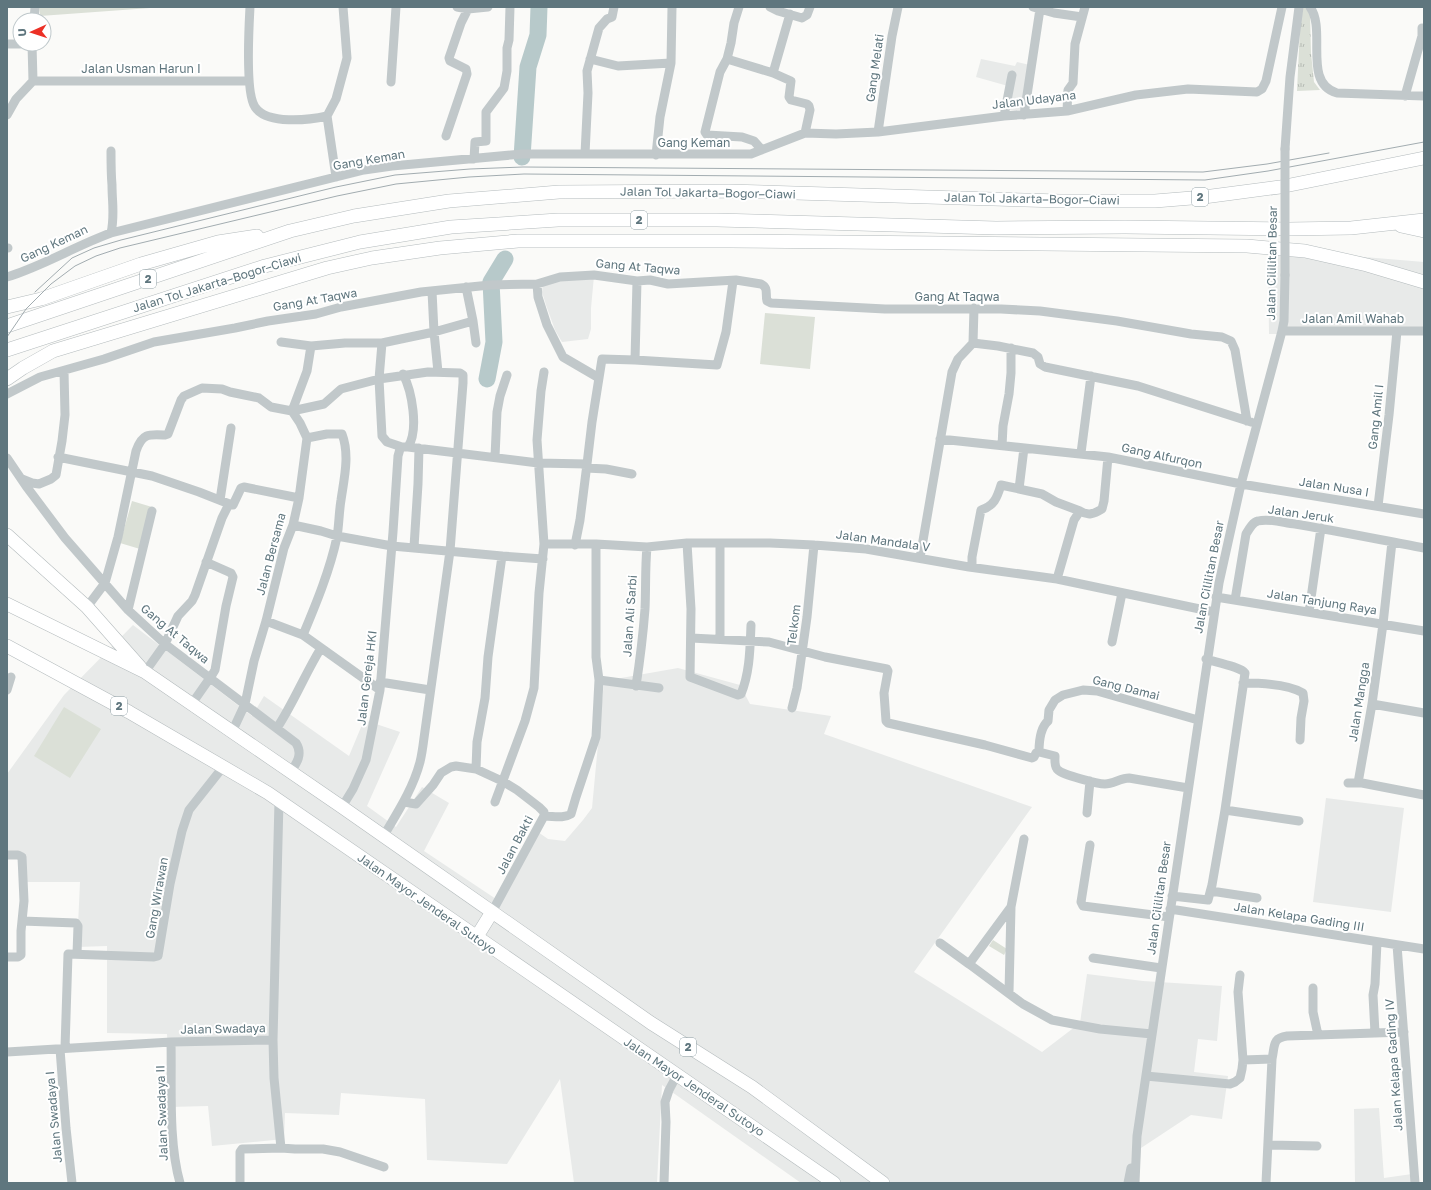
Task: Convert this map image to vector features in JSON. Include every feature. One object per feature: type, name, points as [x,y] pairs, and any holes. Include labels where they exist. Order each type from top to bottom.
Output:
[{"type":"highway","name":"Jalan Tol Jakarta–Bogor–Ciawi","points":[[7,326],[290,231],[354,216],[449,201],[559,192],[729,191],[996,199],[1155,201],[1204,197],[1280,187],[1424,158]]},
{"type":"highway","name":"Jalan Tol Jakarta–Bogor–Ciawi","points":[[7,350],[265,266],[360,242],[451,227],[558,220],[717,220],[996,228],[1125,227],[1289,229],[1351,228],[1424,220]]},
{"type":"highway","name":"Jalan Tol Jakarta–Bogor–Ciawi","points":[[1389,224],[1424,231]]},
{"type":"highway","points":[[7,307],[41,299],[141,264],[218,242],[290,231]]},
{"type":"highway","points":[[7,379],[53,351],[327,268],[372,258],[440,248],[518,241],[730,241],[1247,246],[1306,251],[1424,282]]},
{"type":"highway","points":[[7,534],[87,607],[144,672]]},
{"type":"highway","name":"2","points":[[7,604],[144,672],[190,705],[342,807],[651,1023],[752,1088],[883,1183]]},
{"type":"highway","name":"Jalan Mayor Jenderal Sutoyo","points":[[7,646],[129,712],[279,801],[834,1183]]},
{"type":"highway","points":[[476,938],[492,912]]},
{"type":"street","points":[[250,7],[249,81],[254,106],[259,111],[281,119],[305,120],[327,116]]},
{"type":"street","points":[[336,177],[327,116],[336,99],[347,58],[343,7]]},
{"type":"street","points":[[391,82],[396,7]]},
{"type":"street","points":[[457,7],[468,9],[488,7]]},
{"type":"street","points":[[474,159],[475,142],[486,141],[486,112],[504,88],[507,71],[507,48],[510,40],[510,7]]},
{"type":"street","points":[[585,154],[588,93],[587,71],[599,28],[607,19],[612,17],[614,7]]},
{"type":"street","points":[[656,155],[660,117],[671,62],[672,7]]},
{"type":"street","points":[[739,7],[734,23],[732,43],[720,72],[705,134],[742,137],[754,141],[762,150]]},
{"type":"street","points":[[770,7],[802,18],[805,18],[810,7]]},
{"type":"street","name":"Gang Melati","points":[[878,132],[892,36],[898,7]]},
{"type":"street","points":[[1068,111],[1068,90],[1073,83],[1075,44],[1085,7]]},
{"type":"street","name":"Jalan Udayana","points":[[751,154],[805,133],[836,134],[878,132],[1004,116],[1068,111],[1136,95],[1188,90],[1257,92],[1262,89],[1266,81],[1282,7]]},
{"type":"street","name":"Jalan Cililitan Besar","points":[[1128,1183],[1135,1154],[1216,597],[1241,484],[1252,422],[1284,321],[1285,149],[1290,77],[1299,7]]},
{"type":"street","points":[[1310,7],[1314,13],[1316,23],[1317,67],[1321,80],[1327,89],[1337,93],[1424,96]]},
{"type":"street","points":[[1024,115],[1036,8],[1054,13],[1082,17]]},
{"type":"street","points":[[446,136],[467,74],[466,69],[450,61],[449,58],[461,23],[468,9]]},
{"type":"street","points":[[773,73],[790,14]]},
{"type":"street","points":[[1405,96],[1420,43],[1422,28]]},
{"type":"street","points":[[7,115],[16,99],[33,81],[32,52]]},
{"type":"street","points":[[590,59],[618,66],[671,62]]},
{"type":"street","points":[[726,59],[773,73],[791,81],[789,94],[791,100],[807,104],[809,106],[810,110],[805,133]]},
{"type":"street","points":[[1004,116],[1012,75]]},
{"type":"street","name":"Jalan Usman Harun I","points":[[33,81],[249,81]]},
{"type":"street","points":[[111,151],[114,221],[111,232]]},
{"type":"street","name":"Gang Keman","points":[[7,278],[23,272],[87,241],[111,232],[364,170],[522,154],[751,154]]},
{"type":"street","name":"Gang At Taqwa","points":[[7,394],[40,377],[104,360],[154,342],[268,321],[316,314],[341,307],[432,291],[494,285],[537,284],[560,277],[594,275],[637,281],[650,280],[668,284],[736,280],[761,284],[766,287],[766,298],[770,303],[878,309],[1009,309],[1061,313],[1191,334],[1226,338],[1231,341],[1235,350],[1252,422]]},
{"type":"street","points":[[635,360],[637,281]]},
{"type":"street","points":[[576,545],[601,360],[635,360],[717,365],[726,332],[733,281]]},
{"type":"street","points":[[537,284],[538,298],[547,325],[563,357],[599,378]]},
{"type":"street","points":[[466,287],[476,343]]},
{"type":"street","points":[[432,291],[438,372]]},
{"type":"street","points":[[920,558],[952,372],[958,359],[973,343],[974,308]]},
{"type":"street","points":[[281,342],[311,346],[345,343],[382,343],[473,322]]},
{"type":"street","name":"Gang Amil I","points":[[1378,506],[1397,330]]},
{"type":"street","name":"Jalan Amil Wahab","points":[[1282,331],[1424,331]]},
{"type":"street","points":[[382,343],[379,379],[382,436],[387,442],[405,447],[458,454],[538,463],[586,466],[632,474]]},
{"type":"street","points":[[973,343],[1011,348],[1034,353],[1038,357],[1040,364],[1045,367],[1138,386],[1252,422]]},
{"type":"street","points":[[292,411],[307,371],[311,346]]},
{"type":"street","points":[[1002,446],[1003,426],[1012,373],[1011,348]]},
{"type":"street","points":[[22,480],[39,484],[56,475],[65,415],[64,371]]},
{"type":"street","points":[[87,607],[105,583],[118,538],[131,471],[139,441],[145,436],[151,434],[168,434],[181,400],[184,396],[205,388],[222,389],[259,398],[271,407],[292,411],[324,404],[341,389],[379,379],[403,374],[428,372],[460,373],[463,375],[450,551],[420,763],[404,802],[383,837]]},
{"type":"street","points":[[495,802],[525,721],[534,688],[539,593],[544,544],[537,440],[544,372]]},
{"type":"street","points":[[403,374],[407,382],[412,403],[411,443],[405,447]]},
{"type":"street","points":[[495,457],[496,417],[498,403],[507,375]]},
{"type":"street","points":[[1081,453],[1091,376]]},
{"type":"street","points":[[292,411],[307,438],[340,433],[343,435],[346,452],[345,476],[337,536],[321,590],[302,635]]},
{"type":"street","points":[[144,672],[165,644],[178,616],[192,601],[195,595],[222,518],[225,502],[231,428]]},
{"type":"street","name":"Jalan Bersama","points":[[232,732],[245,704],[254,661],[266,621],[284,548],[293,525],[299,498],[307,438]]},
{"type":"street","points":[[940,439],[1108,457]]},
{"type":"street","name":"Jalan Gereja HKI","points":[[342,807],[353,789],[366,760],[376,716],[392,546],[398,456],[400,449],[405,447]]},
{"type":"street","points":[[414,547],[419,448]]},
{"type":"street","points":[[1019,489],[1024,448]]},
{"type":"street","points":[[58,457],[117,470],[131,471],[171,482],[233,505],[244,487],[299,498]]},
{"type":"street","name":"Gang Alfurqon","points":[[1080,511],[1088,514],[1095,513],[1102,509],[1108,457],[1241,484]]},
{"type":"street","name":"Gang At Taqwa","points":[[7,458],[65,538],[128,610],[165,644],[296,743],[298,747],[299,760],[290,773]]},
{"type":"street","name":"Jalan Nusa I","points":[[1241,484],[1424,514]]},
{"type":"street","points":[[972,567],[972,557],[981,510],[988,508],[994,503],[1001,486],[1042,494],[1056,502],[1080,511],[1074,520],[1057,579]]},
{"type":"street","points":[[128,610],[152,511]]},
{"type":"street","name":"Jalan Jeruk","points":[[1235,600],[1246,534],[1249,528],[1256,522],[1268,520],[1321,528],[1424,548]]},
{"type":"street","points":[[293,525],[337,536],[392,546],[502,556],[543,558]]},
{"type":"street","points":[[1309,612],[1321,528]]},
{"type":"street","name":"Jalan Mangga","points":[[1392,542],[1372,704],[1353,783],[1424,795]]},
{"type":"street","points":[[687,543],[691,609],[690,677],[739,695],[745,684],[752,625]]},
{"type":"street","name":"Jalan Mandala V","points":[[544,544],[596,544],[647,547],[687,543],[720,543],[814,545],[866,549],[972,567],[1057,579],[1214,612]]},
{"type":"street","points":[[720,543],[720,639]]},
{"type":"street","points":[[544,816],[560,817],[572,814],[576,797],[596,737],[599,680],[596,657],[596,544]]},
{"type":"street","name":"Telkom","points":[[792,708],[798,688],[814,545]]},
{"type":"street","name":"Jalan Ali Sarbi","points":[[636,686],[642,648],[647,547]]},
{"type":"street","points":[[476,768],[477,742],[485,698],[488,657],[502,556]]},
{"type":"street","points":[[190,705],[215,670],[233,577],[233,574],[206,562]]},
{"type":"street","points":[[1112,642],[1122,593]]},
{"type":"street","name":"Jalan Tanjung Raya","points":[[1216,597],[1424,631]]},
{"type":"street","points":[[266,621],[302,635],[380,686],[430,690]]},
{"type":"street","points":[[691,638],[750,640],[778,644],[825,657],[887,668],[888,671],[884,693],[886,721],[888,723],[985,745],[1032,758],[1036,752],[1055,756],[1055,766],[1058,770],[1067,775],[1090,781],[1104,784],[1122,778],[1129,778],[1188,788]]},
{"type":"street","points":[[277,728],[291,704],[309,666],[321,648]]},
{"type":"street","points":[[1172,896],[1208,900],[1211,891],[1225,810],[1245,673],[1243,670],[1206,659]]},
{"type":"street","points":[[7,690],[11,677]]},
{"type":"street","points":[[599,680],[659,688]]},
{"type":"street","points":[[1243,683],[1259,683],[1289,688],[1303,693],[1304,701],[1301,718],[1300,740]]},
{"type":"street","name":"Gang Damai","points":[[1039,752],[1041,731],[1044,724],[1048,721],[1049,710],[1052,703],[1063,695],[1077,691],[1097,692],[1198,720]]},
{"type":"street","points":[[1372,704],[1424,713]]},
{"type":"street","name":"Jalan Bakti","points":[[404,802],[416,804],[430,789],[441,772],[456,766],[476,768],[502,781],[517,790],[544,812],[544,816],[492,912]]},
{"type":"street","name":"Gang Wirawan","points":[[68,954],[158,956],[170,884],[182,831],[189,810],[223,767]]},
{"type":"street","points":[[1087,813],[1090,781]]},
{"type":"street","name":"Jalan Swadaya","points":[[7,1052],[171,1042],[273,1040],[279,801]]},
{"type":"street","points":[[1225,810],[1299,821]]},
{"type":"street","points":[[1009,992],[1011,907],[1024,839]]},
{"type":"street","name":"Jalan Kelapa Gading III","points":[[1090,845],[1081,902],[1083,906],[1169,913],[1424,949]]},
{"type":"street","points":[[7,855],[18,855],[22,857],[24,901],[21,955],[18,957],[7,957]]},
{"type":"street","points":[[1211,891],[1257,898]]},
{"type":"street","points":[[969,964],[1011,907]]},
{"type":"street","points":[[22,921],[76,923],[78,926],[78,954]]},
{"type":"street","points":[[1375,1033],[1373,995],[1378,942]]},
{"type":"street","points":[[940,943],[1030,1008],[1052,1020],[1100,1029],[1152,1034]]},
{"type":"street","name":"Jalan Kelapa Gading IV","points":[[1397,945],[1416,1183]]},
{"type":"street","name":"Jalan Swadaya I","points":[[68,954],[63,1049],[66,1128],[72,1183]]},
{"type":"street","points":[[1093,958],[1161,968]]},
{"type":"street","points":[[1146,1076],[1230,1084],[1240,1078],[1243,1060],[1239,1005],[1240,974]]},
{"type":"street","points":[[1314,988],[1314,1012],[1318,1035]]},
{"type":"street","points":[[1266,1183],[1272,1059],[1278,1037],[1404,1032]]},
{"type":"street","points":[[273,1040],[274,1078],[281,1148]]},
{"type":"street","name":"Jalan Swadaya II","points":[[171,1042],[173,1139],[177,1173],[180,1183]]},
{"type":"street","points":[[1243,1060],[1272,1059]]},
{"type":"street","points":[[664,1183],[666,1122],[665,1102],[669,1090],[677,1075]]},
{"type":"street","points":[[1268,1145],[1317,1146]]},
{"type":"street","points":[[240,1183],[241,1150],[281,1148],[323,1149],[340,1152],[384,1167]]},
{"type":"street","name":"Jalan Cililitan Besar","points":[[1135,1154],[1135,1183]]},
{"type":"shaded area","points":[[981,59],[1015,66],[1017,62],[1030,65],[1022,110],[1003,110],[1008,86],[976,77]]},
{"type":"shaded area","points":[[1268,249],[1424,262],[1424,334],[1269,334]]},
{"type":"shaded area","points":[[594,276],[591,329],[588,339],[562,342],[555,330],[546,305],[542,292],[543,282]]},
{"type":"shaded area","points":[[133,625],[252,716],[264,696],[349,756],[364,720],[400,732],[367,806],[396,827],[422,787],[449,803],[424,851],[499,901],[538,832],[548,839],[565,841],[592,808],[604,681],[678,668],[740,685],[750,704],[831,716],[824,734],[1032,807],[914,972],[1042,1052],[1080,1023],[1087,974],[1143,981],[1222,986],[1217,1041],[1198,1039],[1194,1072],[1228,1076],[1222,1119],[1191,1115],[1141,1148],[1138,1183],[801,1183],[662,1085],[657,1183],[574,1183],[560,1079],[507,1164],[427,1160],[425,1099],[341,1093],[339,1115],[285,1113],[284,1139],[212,1146],[208,1106],[170,1107],[167,1034],[107,1033],[107,946],[77,947],[80,882],[23,882],[24,858],[7,858],[7,774],[64,695]]},
{"type":"shaded area","points":[[1326,798],[1404,808],[1391,912],[1313,902]]},
{"type":"shaded area","points":[[1379,1108],[1384,1178],[1412,1174],[1412,1183],[1355,1183],[1354,1109]]},
{"type":"green space","points":[[39,7],[164,7],[52,15],[52,12],[40,12]]},
{"type":"green space","points":[[1301,7],[1306,7],[1310,14],[1311,53],[1314,82],[1320,90],[1297,91]]},
{"type":"green space","points":[[765,313],[815,317],[810,369],[760,364]]},
{"type":"green space","points":[[132,501],[152,507],[140,549],[120,543]]},
{"type":"green space","points":[[64,707],[101,729],[70,778],[34,756]]},
{"type":"green space","points":[[993,940],[1007,949],[1004,955],[989,946]]},
{"type":"waterway","points":[[522,157],[528,67],[538,35],[539,7]]},
{"type":"waterway","points":[[487,379],[494,342],[491,282],[505,259]]},
{"type":"tram line","points":[[7,337],[26,309],[51,284],[75,266],[96,256],[120,248],[337,196],[396,184],[469,177],[524,174],[1205,180],[1268,171],[1424,142]]},
{"type":"tram line","points":[[35,292],[72,258],[94,248],[336,187],[395,175],[470,169],[523,167],[1203,172],[1267,164],[1329,153]]}]
